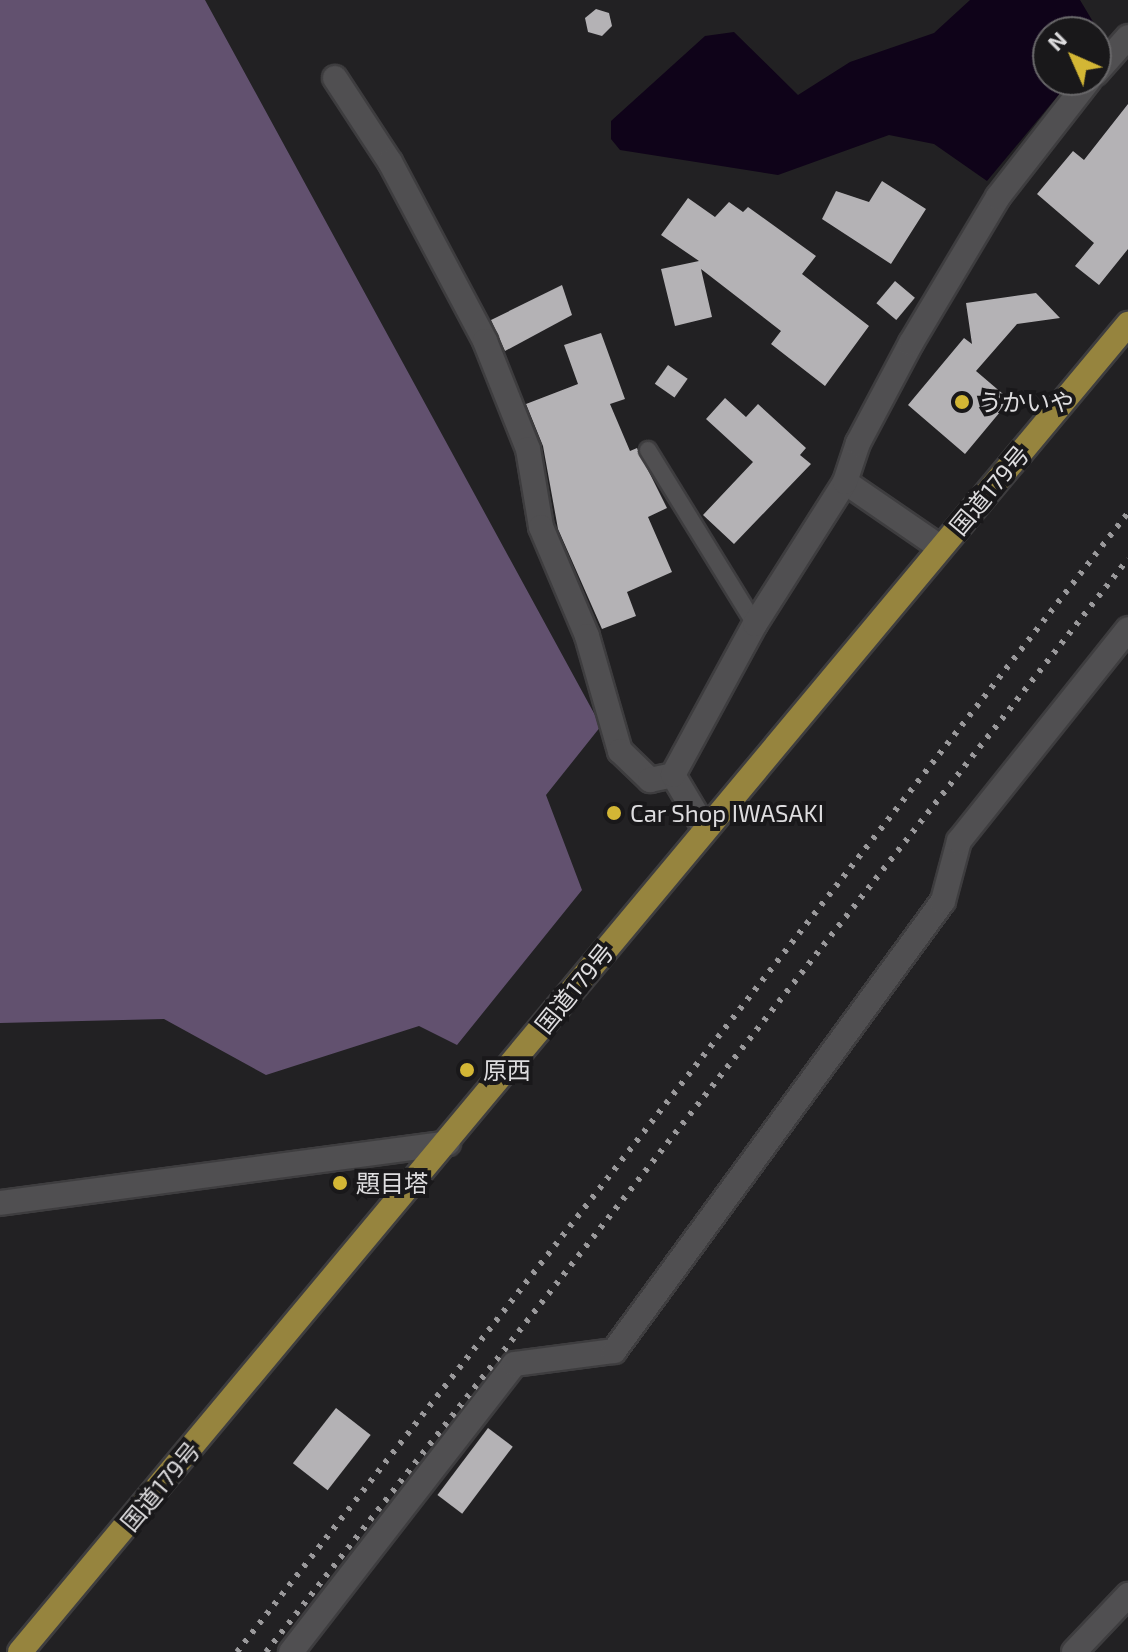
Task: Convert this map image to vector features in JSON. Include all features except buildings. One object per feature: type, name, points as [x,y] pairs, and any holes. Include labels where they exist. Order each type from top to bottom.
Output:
[{"type":"highway","name":"国道179号","points":[[20,1652],[448,1143],[705,829],[1128,324]]},
{"type":"street","points":[[1112,55],[1128,37]]},
{"type":"street","points":[[335,78],[390,162],[485,341],[528,449],[541,527],[587,636],[620,751],[650,780],[673,775],[755,624],[845,482],[858,443],[911,343],[998,197],[1077,96]]},
{"type":"street","points":[[845,482],[941,548]]},
{"type":"street","points":[[291,1652],[514,1364],[614,1351],[943,901],[959,841],[1128,629]]},
{"type":"street","points":[[673,775],[705,829]]},
{"type":"street","points":[[0,1203],[448,1143]]},
{"type":"street","points":[[1074,1652],[1128,1595]]},
{"type":"lane","points":[[648,450],[755,624]]},
{"type":"shaded area","points":[[0,0],[205,0],[601,726],[546,795],[582,890],[457,1045],[419,1026],[266,1075],[164,1019],[0,1023]]},
{"type":"shaded area","points":[[970,0],[1080,0],[1090,16],[1032,16],[1032,96],[1058,96],[987,181],[934,144],[889,135],[778,175],[620,150],[611,139],[611,121],[705,36],[734,32],[798,95],[850,62],[934,33]]},
{"type":"railway","points":[[237,1652],[1128,513]]},
{"type":"railway","points":[[266,1652],[1128,559]]},
{"type":"place","name":"うかいや","points":[[962,402]]},
{"type":"place","name":"Car Shop IWASAKI","points":[[614,813]]},
{"type":"place","name":"原西","points":[[467,1070]]},
{"type":"place","name":"題目塔","points":[[340,1183]]}]
